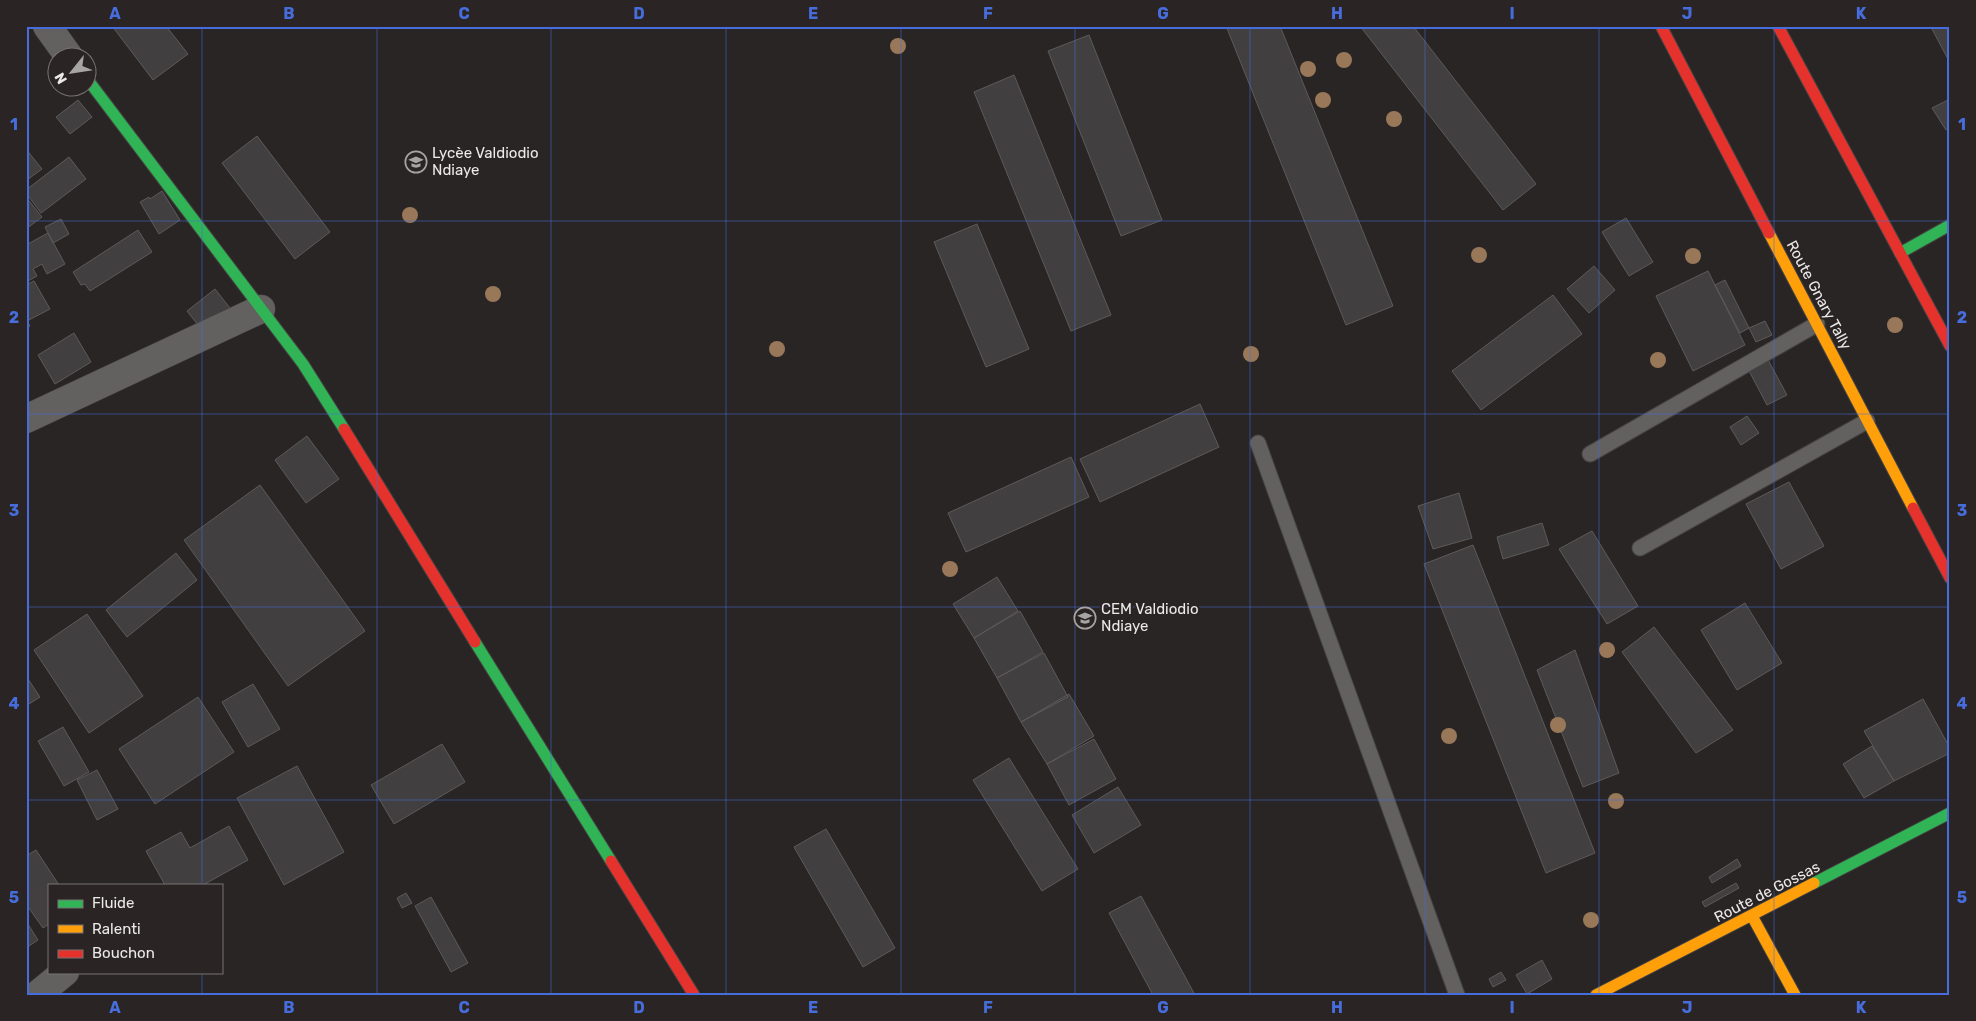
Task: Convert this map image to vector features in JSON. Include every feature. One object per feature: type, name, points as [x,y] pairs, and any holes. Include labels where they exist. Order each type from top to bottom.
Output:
[{"type":"street","points":[[47,26],[63,48]]},
{"type":"street","name":"Route Gnary Tally","points":[[1661,26],[1950,578]]},
{"type":"street","points":[[1778,26],[1950,346]]},
{"type":"street","points":[[98,93],[303,364],[694,995]]},
{"type":"street","points":[[1900,252],[1950,225]]},
{"type":"street","points":[[29,411],[261,309]]},
{"type":"street","name":"Route de Gossas","points":[[1596,995],[1950,813]]},
{"type":"street","points":[[1752,916],[1795,995]]},
{"type":"street","points":[[37,995],[63,974]]},
{"type":"lane","points":[[1590,454],[1817,324]]},
{"type":"lane","points":[[1640,548],[1867,420]]},
{"type":"lane","points":[[1258,443],[1457,995]]},
{"type":"building","points":[[112,26],[166,26],[188,54],[153,80]]},
{"type":"building","points":[[1226,26],[1280,26],[1393,306],[1346,325]]},
{"type":"building","points":[[1360,26],[1413,26],[1536,184],[1503,210]]},
{"type":"building","points":[[1936,26],[1950,26],[1950,63],[1932,29]]},
{"type":"building","points":[[1089,35],[1162,220],[1121,236],[1048,51]]},
{"type":"building","points":[[1014,75],[1111,315],[1071,331],[974,92]]},
{"type":"building","points":[[1950,99],[1950,128],[1946,130],[1932,108]]},
{"type":"building","points":[[78,100],[92,117],[70,134],[56,117]]},
{"type":"building","points":[[257,136],[330,232],[295,259],[222,163]]},
{"type":"building","points":[[26,149],[42,169],[27,180],[26,178]]},
{"type":"building","points":[[69,157],[86,179],[41,213],[26,193],[26,190]]},
{"type":"building","points":[[162,191],[180,220],[159,234],[140,202],[149,197],[150,199]]},
{"type":"building","points":[[26,197],[42,217],[26,229]]},
{"type":"building","points":[[1626,218],[1653,262],[1629,276],[1602,232]]},
{"type":"building","points":[[61,219],[69,234],[53,243],[45,227]]},
{"type":"building","points":[[977,224],[1029,349],[986,367],[934,242]]},
{"type":"building","points":[[138,230],[152,252],[90,291],[85,284],[81,285],[73,272]]},
{"type":"building","points":[[48,233],[65,264],[47,274],[42,264],[33,269],[37,276],[26,282],[26,245]]},
{"type":"building","points":[[1594,266],[1615,290],[1589,313],[1567,289]]},
{"type":"building","points":[[1708,271],[1745,345],[1693,371],[1656,296]]},
{"type":"building","points":[[1725,280],[1749,328],[1740,333],[1715,285]]},
{"type":"building","points":[[34,281],[50,309],[27,321],[30,326],[26,329],[26,285]]},
{"type":"building","points":[[215,289],[233,312],[205,334],[187,311]]},
{"type":"building","points":[[1553,295],[1582,334],[1481,410],[1452,371]]},
{"type":"building","points":[[1765,321],[1772,335],[1756,342],[1749,328]]},
{"type":"building","points":[[74,333],[91,362],[55,384],[38,355]]},
{"type":"building","points":[[1767,358],[1787,395],[1767,405],[1748,369]]},
{"type":"building","points":[[1200,404],[1219,447],[1100,502],[1080,459]]},
{"type":"building","points":[[1747,416],[1759,433],[1741,445],[1730,427]]},
{"type":"building","points":[[307,436],[339,479],[306,503],[275,460]]},
{"type":"building","points":[[1071,457],[1089,497],[966,552],[948,513]]},
{"type":"building","points":[[1789,482],[1824,546],[1781,569],[1746,504]]},
{"type":"building","points":[[260,485],[365,631],[288,686],[184,540]]},
{"type":"building","points":[[1459,493],[1472,538],[1433,549],[1418,506]]},
{"type":"building","points":[[1542,523],[1549,545],[1503,559],[1497,537]]},
{"type":"building","points":[[1592,531],[1638,606],[1607,624],[1559,549]]},
{"type":"building","points":[[1473,545],[1595,853],[1546,873],[1424,564]]},
{"type":"building","points":[[176,553],[197,580],[127,637],[106,610]]},
{"type":"building","points":[[997,577],[1018,611],[974,638],[953,604]]},
{"type":"building","points":[[1745,603],[1782,663],[1737,690],[1701,630]]},
{"type":"building","points":[[1020,611],[1043,652],[997,678],[974,638]]},
{"type":"building","points":[[87,614],[143,696],[89,733],[34,650]]},
{"type":"building","points":[[1654,627],[1733,730],[1696,753],[1622,652]]},
{"type":"building","points":[[1575,650],[1619,773],[1583,787],[1537,670]]},
{"type":"building","points":[[1044,653],[1068,697],[1021,722],[997,678]]},
{"type":"building","points":[[26,676],[40,697],[26,706]]},
{"type":"building","points":[[253,684],[280,729],[248,747],[222,702]]},
{"type":"building","points":[[1069,694],[1094,736],[1047,764],[1021,722]]},
{"type":"building","points":[[198,697],[234,752],[155,804],[119,749]]},
{"type":"building","points":[[1923,699],[1950,748],[1950,753],[1894,781],[1864,731]]},
{"type":"building","points":[[63,727],[89,772],[64,786],[38,741]]},
{"type":"building","points":[[1094,739],[1116,779],[1069,805],[1047,764]]},
{"type":"building","points":[[442,744],[465,782],[394,824],[371,785]]},
{"type":"building","points":[[1872,746],[1894,781],[1864,798],[1843,764]]},
{"type":"building","points":[[1009,758],[1078,869],[1042,891],[973,780]]},
{"type":"building","points":[[297,766],[344,852],[284,885],[237,798]]},
{"type":"building","points":[[97,770],[118,809],[97,820],[77,780]]},
{"type":"building","points":[[1118,787],[1141,825],[1094,853],[1072,815]]},
{"type":"building","points":[[229,826],[248,860],[205,884],[164,884],[146,851],[181,832],[190,848]]},
{"type":"building","points":[[826,829],[895,948],[863,967],[794,847]]},
{"type":"building","points":[[36,850],[58,884],[48,884],[48,925],[43,928],[26,904],[26,856]]},
{"type":"building","points":[[1737,859],[1741,866],[1712,883],[1709,877]]},
{"type":"building","points":[[1736,883],[1739,888],[1705,907],[1702,902]]},
{"type":"building","points":[[406,893],[412,903],[402,908],[397,898]]},
{"type":"building","points":[[1141,896],[1195,995],[1153,995],[1109,913]]},
{"type":"building","points":[[431,897],[468,963],[451,972],[415,906]]},
{"type":"building","points":[[26,921],[38,940],[26,948]]},
{"type":"building","points":[[1542,960],[1552,979],[1527,994],[1516,975]]},
{"type":"building","points":[[1501,972],[1506,980],[1493,987],[1489,979]]},
{"type":"traffic: fast","points":[[98,93],[303,364],[344,429]]},
{"type":"traffic: fast","points":[[1900,253],[1950,225]]},
{"type":"traffic: fast","points":[[475,642],[611,861]]},
{"type":"traffic: fast","points":[[1814,883],[1950,813]]},
{"type":"traffic: slow","points":[[1769,233],[1913,508]]},
{"type":"traffic: slow","points":[[1596,995],[1814,883]]},
{"type":"traffic: slow","points":[[1752,916],[1795,995]]},
{"type":"traffic: jam","points":[[1661,26],[1769,233]]},
{"type":"traffic: jam","points":[[1778,26],[1950,346]]},
{"type":"traffic: jam","points":[[344,429],[475,642]]},
{"type":"traffic: jam","points":[[1913,508],[1950,578]]},
{"type":"traffic: jam","points":[[611,861],[694,995]]},
{"type":"place","name":"Lycèe Valdiodio Ndiaye","points":[[416,162]]},
{"type":"place","name":"CEM Valdiodio Ndiaye","points":[[1085,618]]}]
